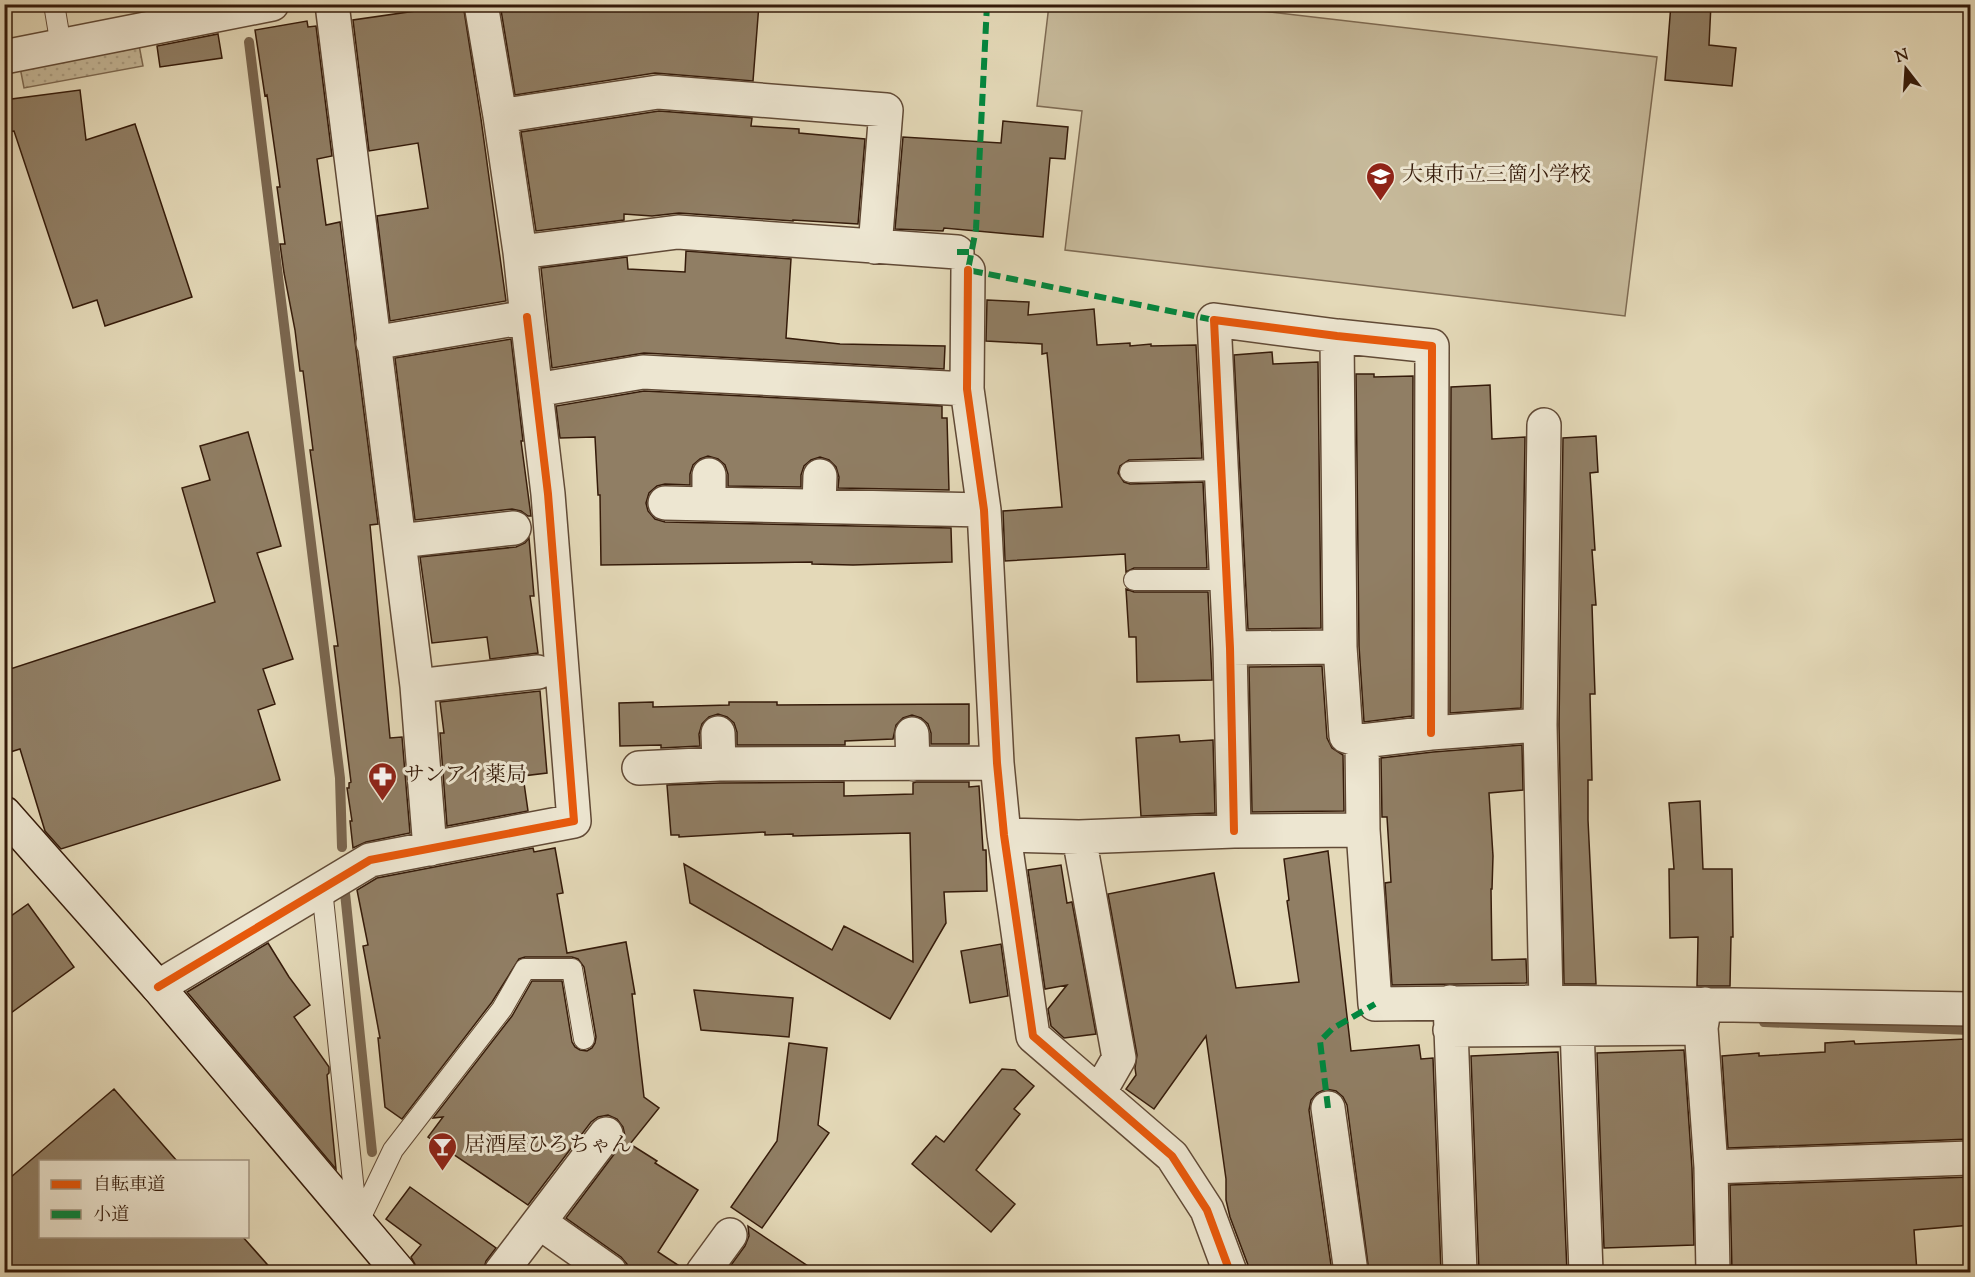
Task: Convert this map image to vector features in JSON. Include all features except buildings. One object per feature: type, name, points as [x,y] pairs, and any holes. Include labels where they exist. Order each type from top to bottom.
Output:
[{"type":"street","points":[[4,57],[62,46],[200,11],[272,4]]},
{"type":"street","points":[[332,4],[417,686],[430,849]]},
{"type":"street","points":[[158,987],[370,860],[574,821],[549,506],[536,390],[520,252],[481,4]]},
{"type":"street","points":[[500,116],[658,92],[886,110],[875,247]]},
{"type":"street","points":[[520,252],[678,232],[875,247],[962,261],[967,389],[984,510],[997,763],[1004,835],[1033,1036],[1172,1156],[1207,1210],[1230,1272]]},
{"type":"street","points":[[373,343],[527,317]]},
{"type":"street","points":[[1234,831],[1230,648],[1214,320],[1432,346],[1431,733]]},
{"type":"street","points":[[1337,336],[1340,647],[1346,736],[1362,741],[1540,725]]},
{"type":"street","points":[[536,390],[643,372],[967,389]]},
{"type":"street","points":[[1544,425],[1540,725],[1546,1002]]},
{"type":"street","points":[[665,503],[709,490],[819,491],[984,510]]},
{"type":"street","points":[[399,541],[514,528]]},
{"type":"street","points":[[1230,648],[1340,647]]},
{"type":"street","points":[[417,686],[538,672]]},
{"type":"street","points":[[1362,741],[1363,830],[1375,1004],[1450,1016],[1577,1029],[1703,1016],[1971,1008]]},
{"type":"street","points":[[639,768],[719,748],[913,749],[997,763]]},
{"type":"street","points":[[4,813],[158,987],[399,1272]]},
{"type":"street","points":[[1004,835],[1079,837],[1234,831],[1363,830]]},
{"type":"street","points":[[1079,837],[1119,1058],[1099,1093]]},
{"type":"street","points":[[1450,1016],[1546,1002],[1703,1016]]},
{"type":"street","points":[[1450,1016],[1460,1272]]},
{"type":"street","points":[[1703,1016],[1711,1167],[1713,1272]]},
{"type":"street","points":[[1577,1029],[1586,1272]]},
{"type":"street","points":[[1328,1108],[1351,1272]]},
{"type":"street","points":[[501,1272],[606,1134]]},
{"type":"street","points":[[1711,1167],[1971,1158]]},
{"type":"street","points":[[539,1222],[610,1272]]},
{"type":"street","points":[[703,1272],[730,1235]]},
{"type":"lane","points":[[54,4],[62,46]]},
{"type":"lane","points":[[1130,471],[1221,470]]},
{"type":"lane","points":[[1134,580],[1226,580]]},
{"type":"lane","points":[[322,888],[358,1223]]},
{"type":"lane","points":[[358,1223],[393,1150],[502,1009],[525,969],[572,969],[584,1039]]},
{"type":"shaded area","name":"大東市立三箇小学校","points":[[1049,5],[1210,5],[1657,57],[1625,316],[1065,250],[1082,111],[1037,106]]},
{"type":"shaded area","points":[[138,40],[143,66],[24,88],[19,62]]},
{"type":"waterway","points":[[249,42],[340,778],[342,847]]},
{"type":"waterway","points":[[345,893],[372,1152]]},
{"type":"waterway","points":[[1764,1022],[1970,1030]]},
{"type":"marked path","points":[[987,4],[976,229],[968,270],[1214,320]]},
{"type":"marked path","points":[[957,252],[972,252]]},
{"type":"marked path","points":[[1328,1108],[1320,1041],[1332,1029],[1375,1004]]},
{"type":"cycle path","points":[[968,270],[967,389],[984,510],[997,763],[1004,835],[1033,1036],[1172,1156],[1207,1210],[1230,1272]]},
{"type":"cycle path","points":[[158,987],[370,860],[574,821],[548,494],[527,317]]},
{"type":"cycle path","points":[[1234,831],[1230,648],[1214,320],[1432,346],[1431,733]]},
{"type":"place","name":"大東市立三箇小学校","points":[[1381,202]]},
{"type":"place","name":"サンアイ薬局","points":[[383,802]]},
{"type":"place","name":"居酒屋ひろちゃん","points":[[443,1172]]}]
